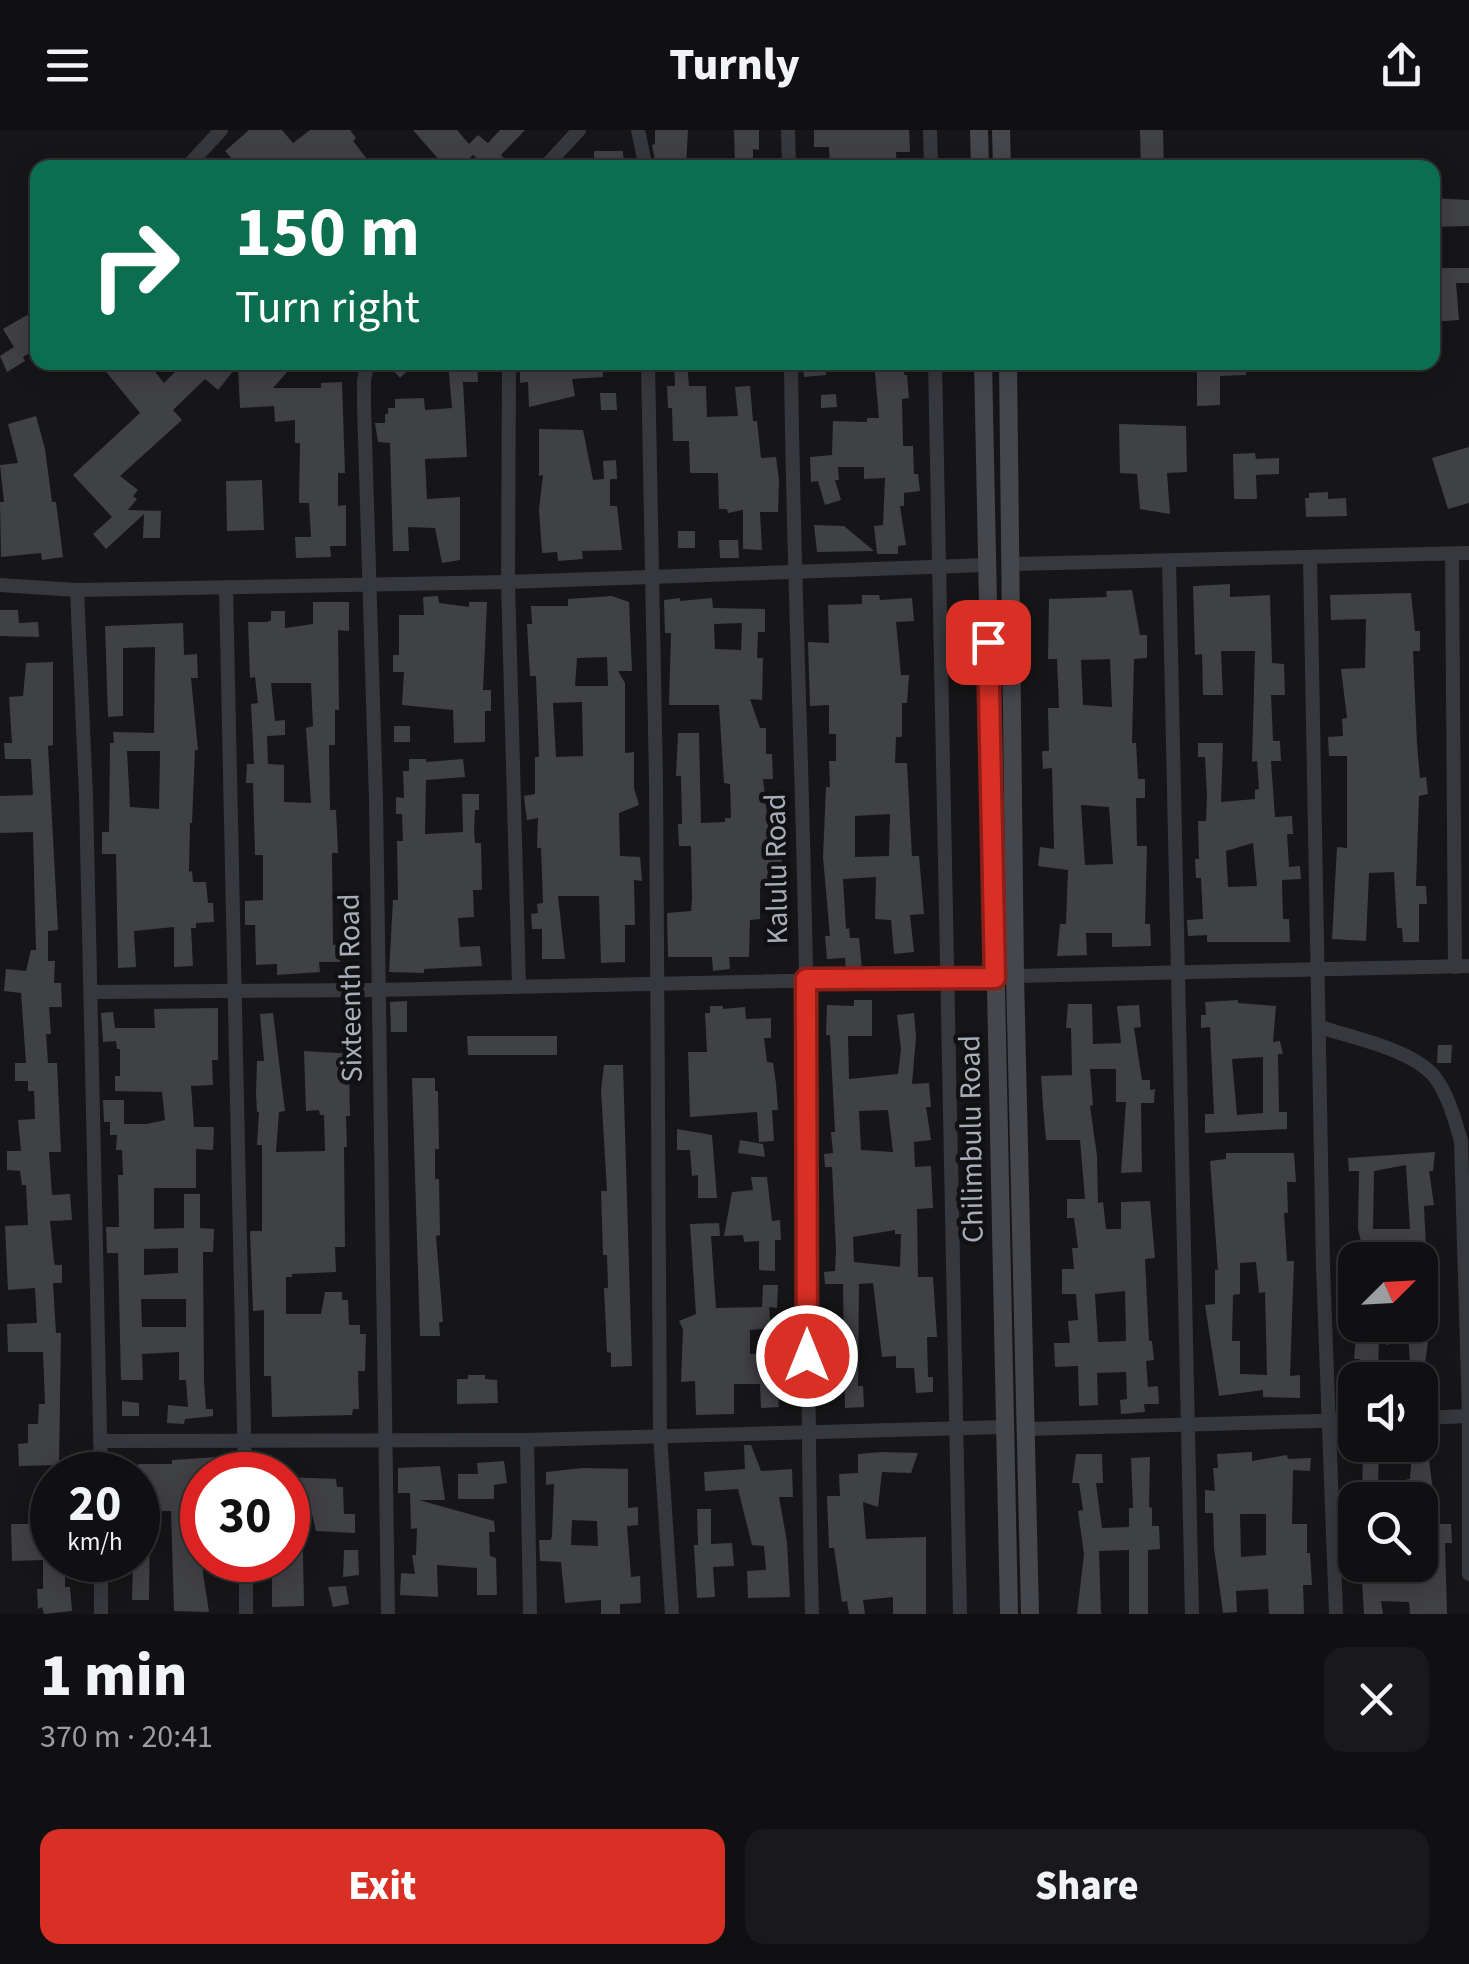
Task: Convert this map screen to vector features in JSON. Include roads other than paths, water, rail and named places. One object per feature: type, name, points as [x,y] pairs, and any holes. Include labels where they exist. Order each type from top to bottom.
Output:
[{"type":"main road","points":[[979,130],[980,160]]},
{"type":"main road","points":[[1001,130],[1002,160]]},
{"type":"main road","name":"Chilimbulu Road","points":[[983,370],[1009,1614]]},
{"type":"main road","name":"Chilimbulu Road","points":[[1008,370],[1030,1614]]},
{"type":"street","points":[[193,160],[220,130]]},
{"type":"street","points":[[551,160],[579,130]]},
{"type":"street","points":[[638,130],[644,160]]},
{"type":"street","points":[[788,130],[789,160]]},
{"type":"street","points":[[930,130],[931,160]]},
{"type":"street","name":"Sixteenth Road","points":[[367,370],[364,393],[371,583],[388,1614]]},
{"type":"street","points":[[509,370],[508,582],[518,986]]},
{"type":"street","points":[[648,370],[660,1434],[672,1614]]},
{"type":"street","name":"Kalulu Road","points":[[791,370],[793,572],[806,979],[807,1432],[812,1614]]},
{"type":"street","points":[[935,370],[960,1614]]},
{"type":"street","points":[[91,992],[377,990],[1462,966],[1452,554]]},
{"type":"street","points":[[1012,564],[1469,554]]},
{"type":"street","points":[[1310,558],[1323,1267],[1336,1614]]},
{"type":"street","points":[[1169,562],[1192,1614]]},
{"type":"street","points":[[0,585],[77,590],[508,582],[986,565]]},
{"type":"street","points":[[226,587],[245,1452]]},
{"type":"street","points":[[77,590],[91,992],[100,1452]]},
{"type":"street","points":[[1320,1027],[1410,1058],[1433,1075],[1455,1120],[1462,1160],[1469,1574]]},
{"type":"street","points":[[1438,1417],[1469,1416]]},
{"type":"street","points":[[1027,1429],[1338,1421]]},
{"type":"street","points":[[100,1441],[527,1440],[1006,1427]]},
{"type":"street","points":[[527,1440],[530,1614]]},
{"type":"street","points":[[101,1582],[102,1614]]},
{"type":"street","points":[[246,1582],[246,1614]]}]
